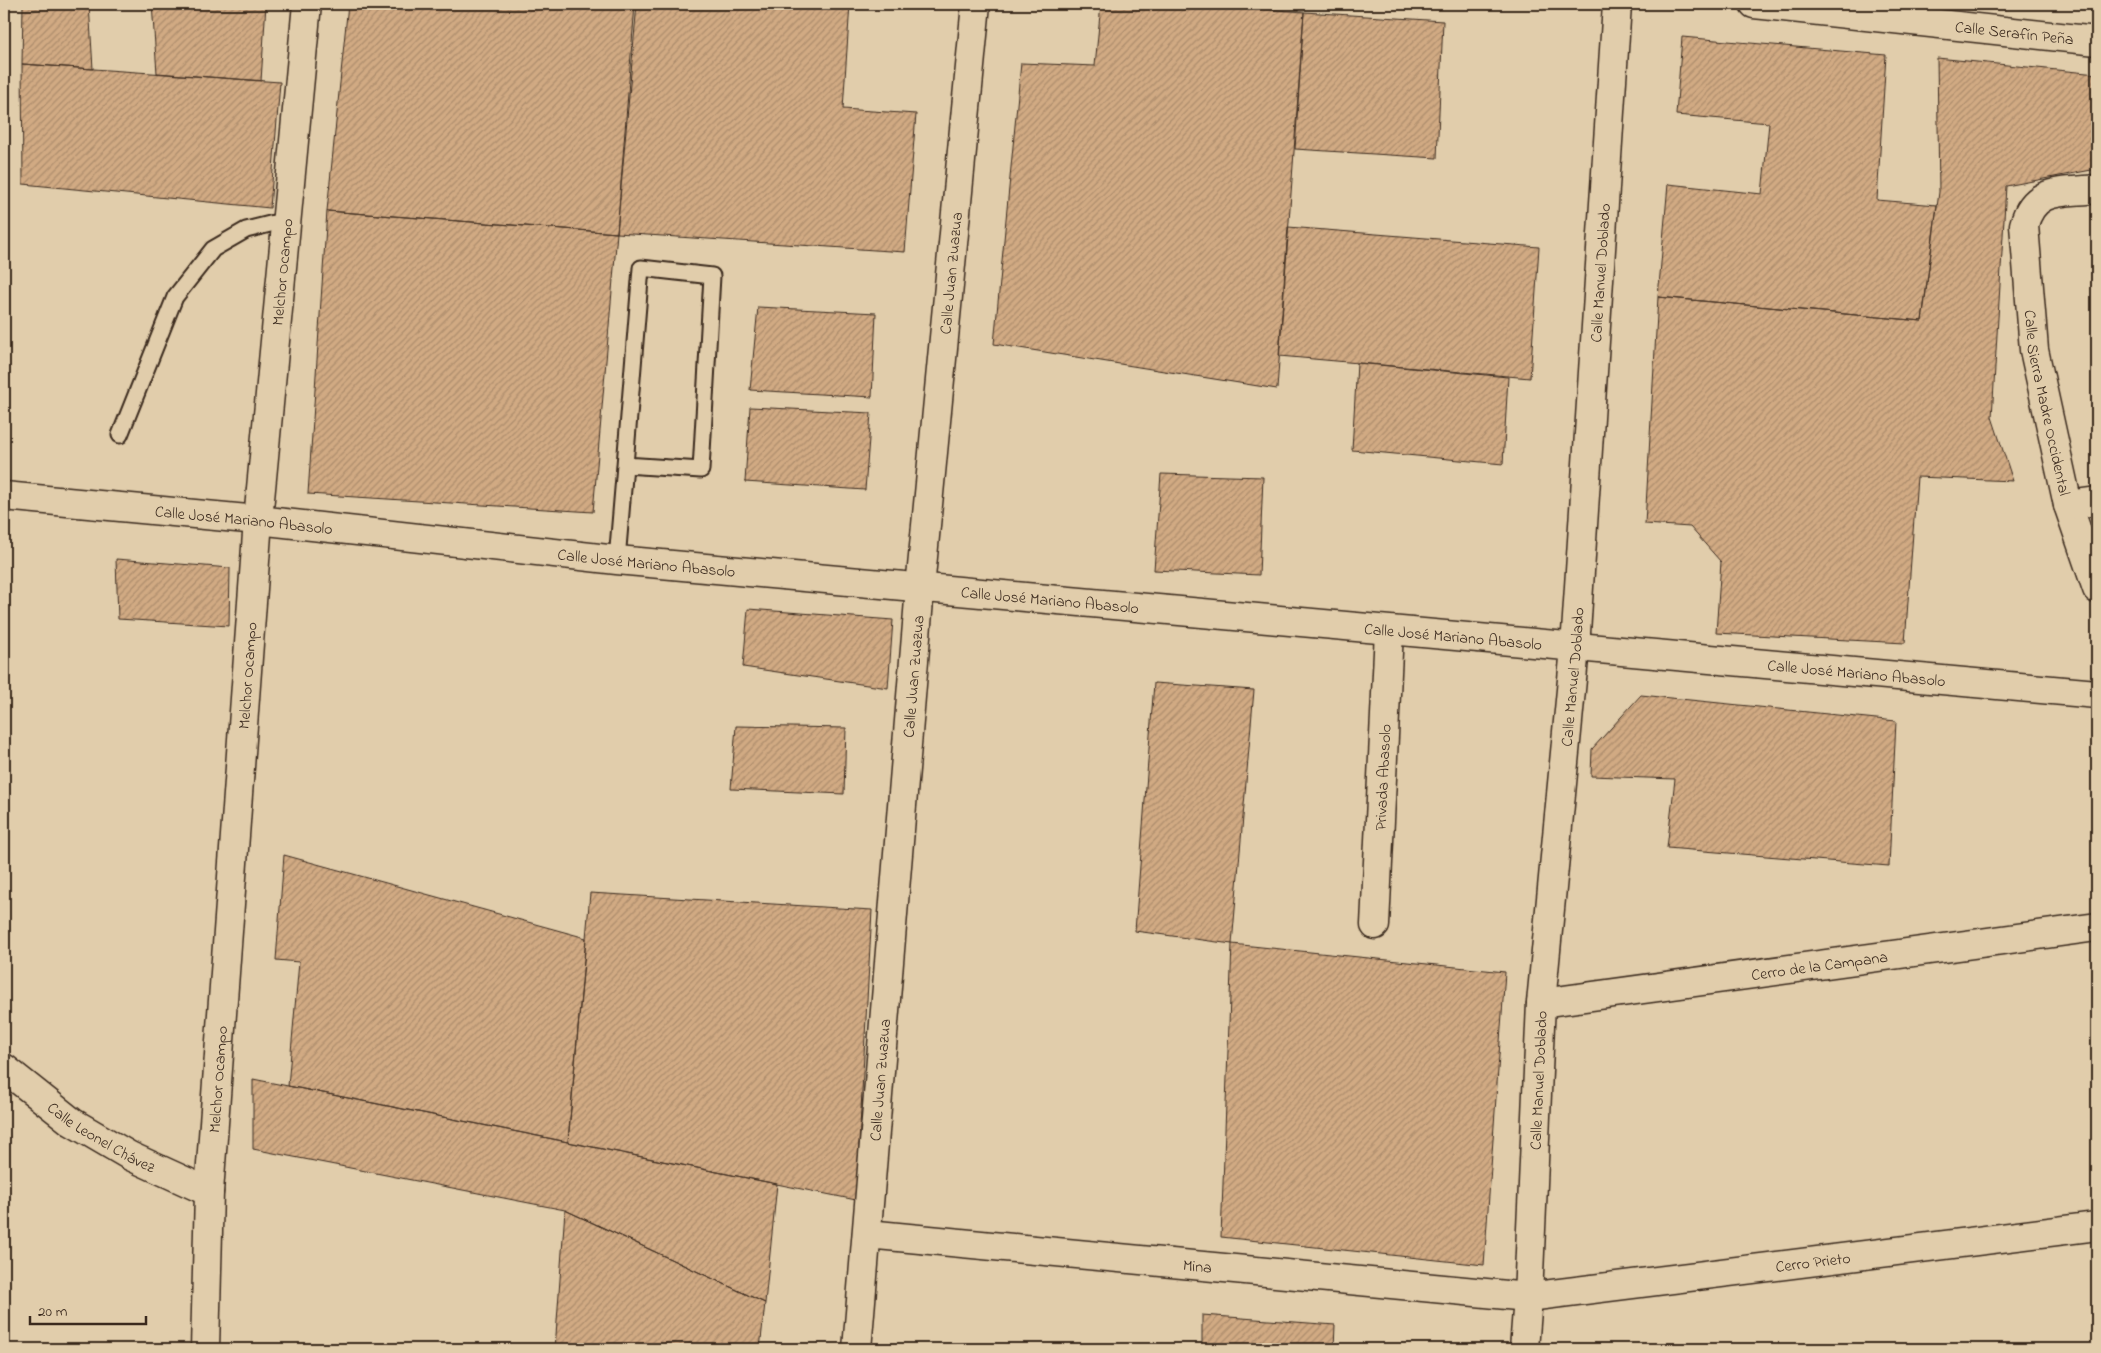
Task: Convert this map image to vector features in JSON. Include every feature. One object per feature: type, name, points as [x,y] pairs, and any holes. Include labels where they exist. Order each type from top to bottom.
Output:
[{"type":"street","name":"Melchor Ocampo","points":[[205,1349],[209,1192],[258,520],[307,4]]},
{"type":"street","name":"Calle Juan Zuazua","points":[[856,1349],[920,588],[976,4]]},
{"type":"street","name":"Calle Manuel Doblado","points":[[1524,1349],[1541,1003],[1575,648],[1618,4]]},
{"type":"street","name":"Calle Serafín Peña","points":[[1754,4],[2097,41]]},
{"type":"street","name":"Calle Sierra Madre Occidental","points":[[2097,189],[2046,195],[2036,201],[2028,211],[2024,225],[2034,350],[2068,505],[2097,589]]},
{"type":"street","name":"Calle José Mariano Abasolo","points":[[4,496],[258,520],[617,560],[2097,694]]},
{"type":"street","points":[[2068,505],[2097,501]]},
{"type":"street","name":"Privada Abasolo","points":[[1375,925],[1389,631]]},
{"type":"street","name":"Cerro de la Campana","points":[[1541,1003],[2097,927]]},
{"type":"street","name":"Calle Leonel Chávez","points":[[4,1068],[72,1122],[130,1156],[209,1192]]},
{"type":"street","name":"Cerro Prieto","points":[[1528,1297],[2097,1226]]},
{"type":"street","name":"Mina","points":[[867,1234],[1528,1297]]},
{"type":"lane","points":[[120,435],[175,298],[214,249],[246,230],[286,220]]},
{"type":"lane","points":[[617,560],[641,268],[712,276],[701,470],[625,465]]},
{"type":"building","points":[[23,4],[89,4],[93,69],[22,64]]},
{"type":"building","points":[[152,4],[266,4],[261,81],[157,73]]},
{"type":"building","points":[[348,4],[635,4],[617,233],[327,211]]},
{"type":"building","points":[[637,4],[850,4],[843,109],[916,114],[905,252],[617,233]]},
{"type":"building","points":[[1101,4],[1197,4],[1304,12],[1277,389],[994,344],[1021,63],[1095,66]]},
{"type":"building","points":[[1304,12],[1443,21],[1437,158],[1295,149]]},
{"type":"building","points":[[1682,37],[1886,55],[1877,200],[1937,205],[1922,321],[1658,297],[1668,184],[1762,194],[1769,123],[1676,115]]},
{"type":"building","points":[[1937,58],[2097,74],[2097,169],[2006,186],[1992,417],[2013,481],[1917,477],[1905,643],[1716,633],[1721,562],[1690,527],[1645,524],[1658,297],[1922,321],[1939,192]]},
{"type":"building","points":[[22,64],[280,82],[270,208],[23,184]]},
{"type":"building","points":[[327,211],[617,233],[593,512],[308,494]]},
{"type":"building","points":[[1288,227],[1539,247],[1530,378],[1279,356]]},
{"type":"building","points":[[758,307],[876,313],[872,397],[750,390]]},
{"type":"building","points":[[1357,363],[1508,377],[1503,464],[1352,450]]},
{"type":"building","points":[[750,407],[871,413],[865,490],[745,482]]},
{"type":"building","points":[[1161,474],[1263,477],[1259,575],[1154,570]]},
{"type":"building","points":[[116,559],[230,568],[229,626],[118,619]]},
{"type":"building","points":[[748,609],[893,620],[888,688],[743,667]]},
{"type":"building","points":[[1154,683],[1254,690],[1232,944],[1135,931]]},
{"type":"building","points":[[1641,695],[1896,721],[1889,866],[1667,848],[1675,779],[1591,776],[1592,749]]},
{"type":"building","points":[[736,726],[846,728],[844,794],[731,789]]},
{"type":"building","points":[[284,855],[586,938],[568,1142],[288,1086],[299,962],[276,960]]},
{"type":"building","points":[[590,893],[872,910],[856,1200],[568,1142]]},
{"type":"building","points":[[1232,944],[1505,972],[1484,1265],[1221,1237]]},
{"type":"building","points":[[253,1079],[777,1184],[765,1303],[565,1210],[253,1149]]},
{"type":"building","points":[[565,1210],[765,1303],[760,1349],[555,1349]]},
{"type":"building","points":[[1202,1315],[1335,1325],[1334,1349],[1202,1349]]}]
